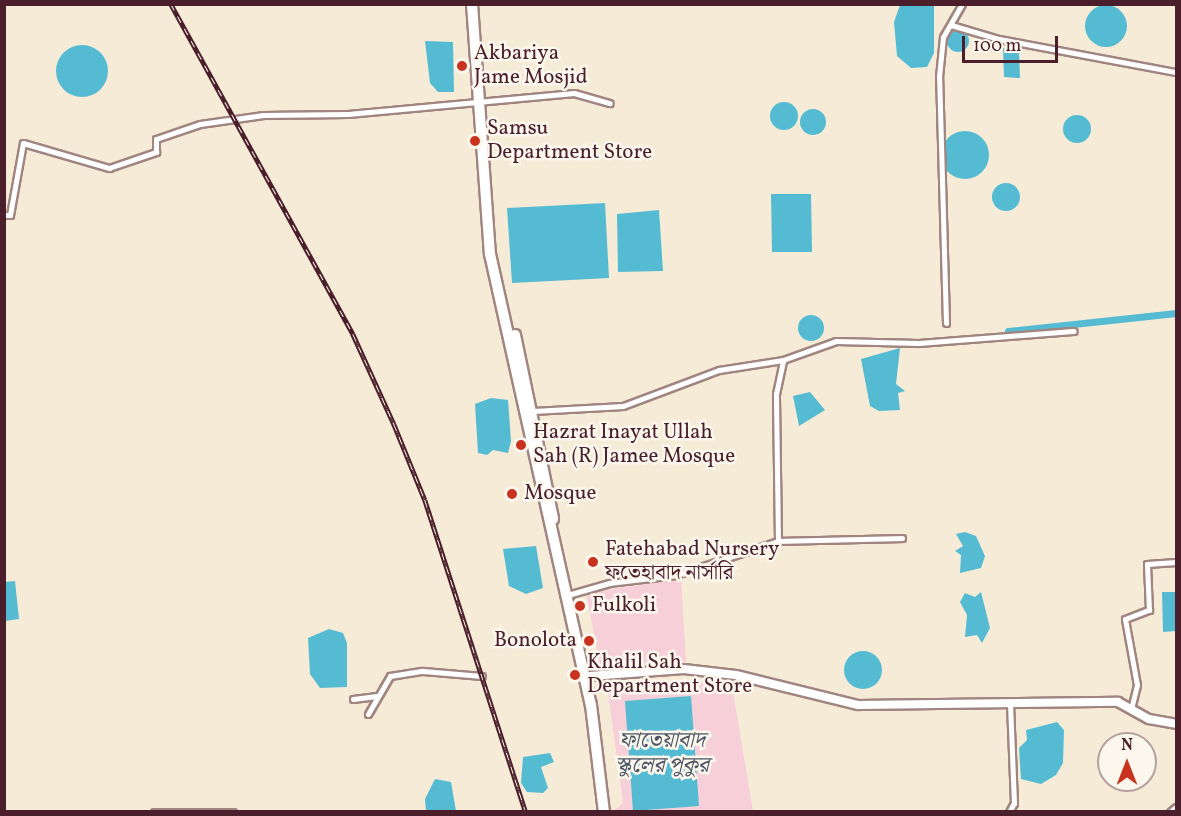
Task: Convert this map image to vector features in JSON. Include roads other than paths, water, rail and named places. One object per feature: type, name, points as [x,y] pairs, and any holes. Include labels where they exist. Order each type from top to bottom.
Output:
[{"type":"highway","points":[[472,4],[483,98],[497,266],[533,411],[590,676],[608,812]]},
{"type":"highway","points":[[478,4],[490,254],[591,705],[604,812]]},
{"type":"street","points":[[946,323],[939,77],[943,37],[962,4]]},
{"type":"street","points":[[951,25],[999,39],[1176,72]]},
{"type":"street","points":[[4,216],[9,215],[23,143],[109,168],[156,152],[156,139],[200,124],[483,98],[574,93],[610,103]]},
{"type":"street","points":[[533,411],[623,406],[719,370],[783,360],[836,341],[918,343],[1074,330]]},
{"type":"street","points":[[778,541],[776,394],[783,360]]},
{"type":"street","points":[[571,594],[609,583],[676,575],[778,541],[902,538]]},
{"type":"street","points":[[1131,709],[1137,685],[1125,619],[1149,610],[1147,564],[1176,562]]},
{"type":"street","points":[[590,676],[684,669],[736,675],[858,705],[1118,702],[1149,719],[1176,724]]},
{"type":"street","points":[[368,714],[390,676],[405,673],[482,676]]},
{"type":"street","points":[[353,699],[377,696]]},
{"type":"street","points":[[1009,812],[1014,803],[1010,705]]},
{"type":"street","points":[[1170,812],[1176,807]]},
{"type":"street","points":[[154,812],[233,812]]},
{"type":"water","points":[[900,5],[934,5],[934,53],[927,67],[911,68],[897,56],[894,22]]},
{"type":"water","points":[[1106,5],[1114,6],[1121,11],[1126,18],[1126,34],[1121,41],[1114,46],[1106,47],[1098,46],[1091,41],[1086,34],[1085,26],[1086,18],[1091,11],[1098,6]]},
{"type":"water","points":[[958,30],[966,33],[969,41],[966,49],[958,52],[950,49],[947,41],[950,33]]},
{"type":"water","points":[[425,41],[453,42],[454,92],[438,92],[430,83]]},
{"type":"water","points":[[82,45],[92,47],[100,53],[106,61],[108,71],[106,81],[100,89],[92,95],[82,97],[72,95],[64,89],[58,81],[56,71],[58,61],[64,53],[72,47]]},
{"type":"water","points":[[1003,48],[1019,53],[1020,78],[1004,77]]},
{"type":"water","points":[[784,102],[794,106],[798,116],[794,126],[784,130],[774,126],[770,116],[774,106]]},
{"type":"water","points":[[813,109],[822,113],[826,122],[822,131],[813,135],[804,131],[800,122],[804,113]]},
{"type":"water","points":[[1077,115],[1087,119],[1091,129],[1087,139],[1077,143],[1067,139],[1063,129],[1067,119]]},
{"type":"water","points":[[965,131],[982,138],[989,155],[982,172],[965,179],[948,172],[941,155],[948,138]]},
{"type":"water","points":[[1006,183],[1016,187],[1020,197],[1016,207],[1006,211],[996,207],[992,197],[996,187]]},
{"type":"water","points":[[771,194],[811,194],[812,252],[772,252]]},
{"type":"water","points":[[605,203],[609,278],[512,283],[507,208]]},
{"type":"water","points":[[659,210],[663,271],[618,272],[617,214]]},
{"type":"water","points":[[811,315],[820,319],[824,328],[820,337],[811,341],[802,337],[798,328],[802,319]]},
{"type":"water","points":[[900,348],[896,384],[905,391],[898,393],[900,410],[879,411],[870,406],[861,359]]},
{"type":"water","points":[[810,392],[825,410],[799,426],[793,396]]},
{"type":"water","points":[[491,398],[508,400],[511,441],[508,453],[493,450],[487,455],[478,453],[475,404]]},
{"type":"water","points":[[965,532],[976,536],[985,556],[981,568],[960,573],[961,555],[955,551],[963,546],[956,534]]},
{"type":"water","points":[[536,546],[543,588],[526,594],[509,586],[503,549]]},
{"type":"water","points":[[15,581],[19,619],[5,621],[5,582]]},
{"type":"water","points":[[981,592],[990,628],[982,643],[977,635],[965,637],[967,615],[960,602],[965,593],[975,597]]},
{"type":"water","points":[[1162,592],[1176,592],[1176,631],[1163,632]]},
{"type":"water","points":[[329,629],[343,633],[347,643],[347,687],[320,688],[310,674],[308,638]]},
{"type":"water","points":[[863,651],[876,657],[882,670],[876,683],[863,689],[850,683],[844,670],[850,657]]},
{"type":"water","name":"ফাতেয়াবাদ স্কুলের পুকুর","points":[[691,696],[699,806],[633,811],[625,701]]},
{"type":"water","points":[[1057,722],[1064,730],[1063,763],[1056,775],[1041,784],[1021,779],[1019,748],[1027,740],[1026,730]]},
{"type":"water","points":[[550,753],[554,762],[541,767],[548,788],[543,793],[527,792],[521,783],[523,757]]},
{"type":"water","points":[[435,779],[451,782],[456,811],[426,811],[425,799]]},
{"type":"waterway","points":[[1008,331],[1176,313]]},
{"type":"railway","points":[[171,4],[353,334],[394,424],[425,500],[526,812]]},
{"type":"place","name":"Akbariya Jame Mosjid","points":[[462,66]]},
{"type":"place","name":"Samsu Department Store","points":[[475,141]]},
{"type":"place","name":"Hazrat Inayat Ullah Sah (R) Jamee Mosque","points":[[521,445]]},
{"type":"place","name":"Mosque","points":[[512,494]]},
{"type":"place","name":"Fatehabad Nursery ফতেহাবাদ নার্সারি","points":[[593,562]]},
{"type":"place","name":"Fulkoli","points":[[580,606]]},
{"type":"place","name":"Bonolota","points":[[589,641]]},
{"type":"place","name":"Khalil Sah Department Store","points":[[575,675]]}]
